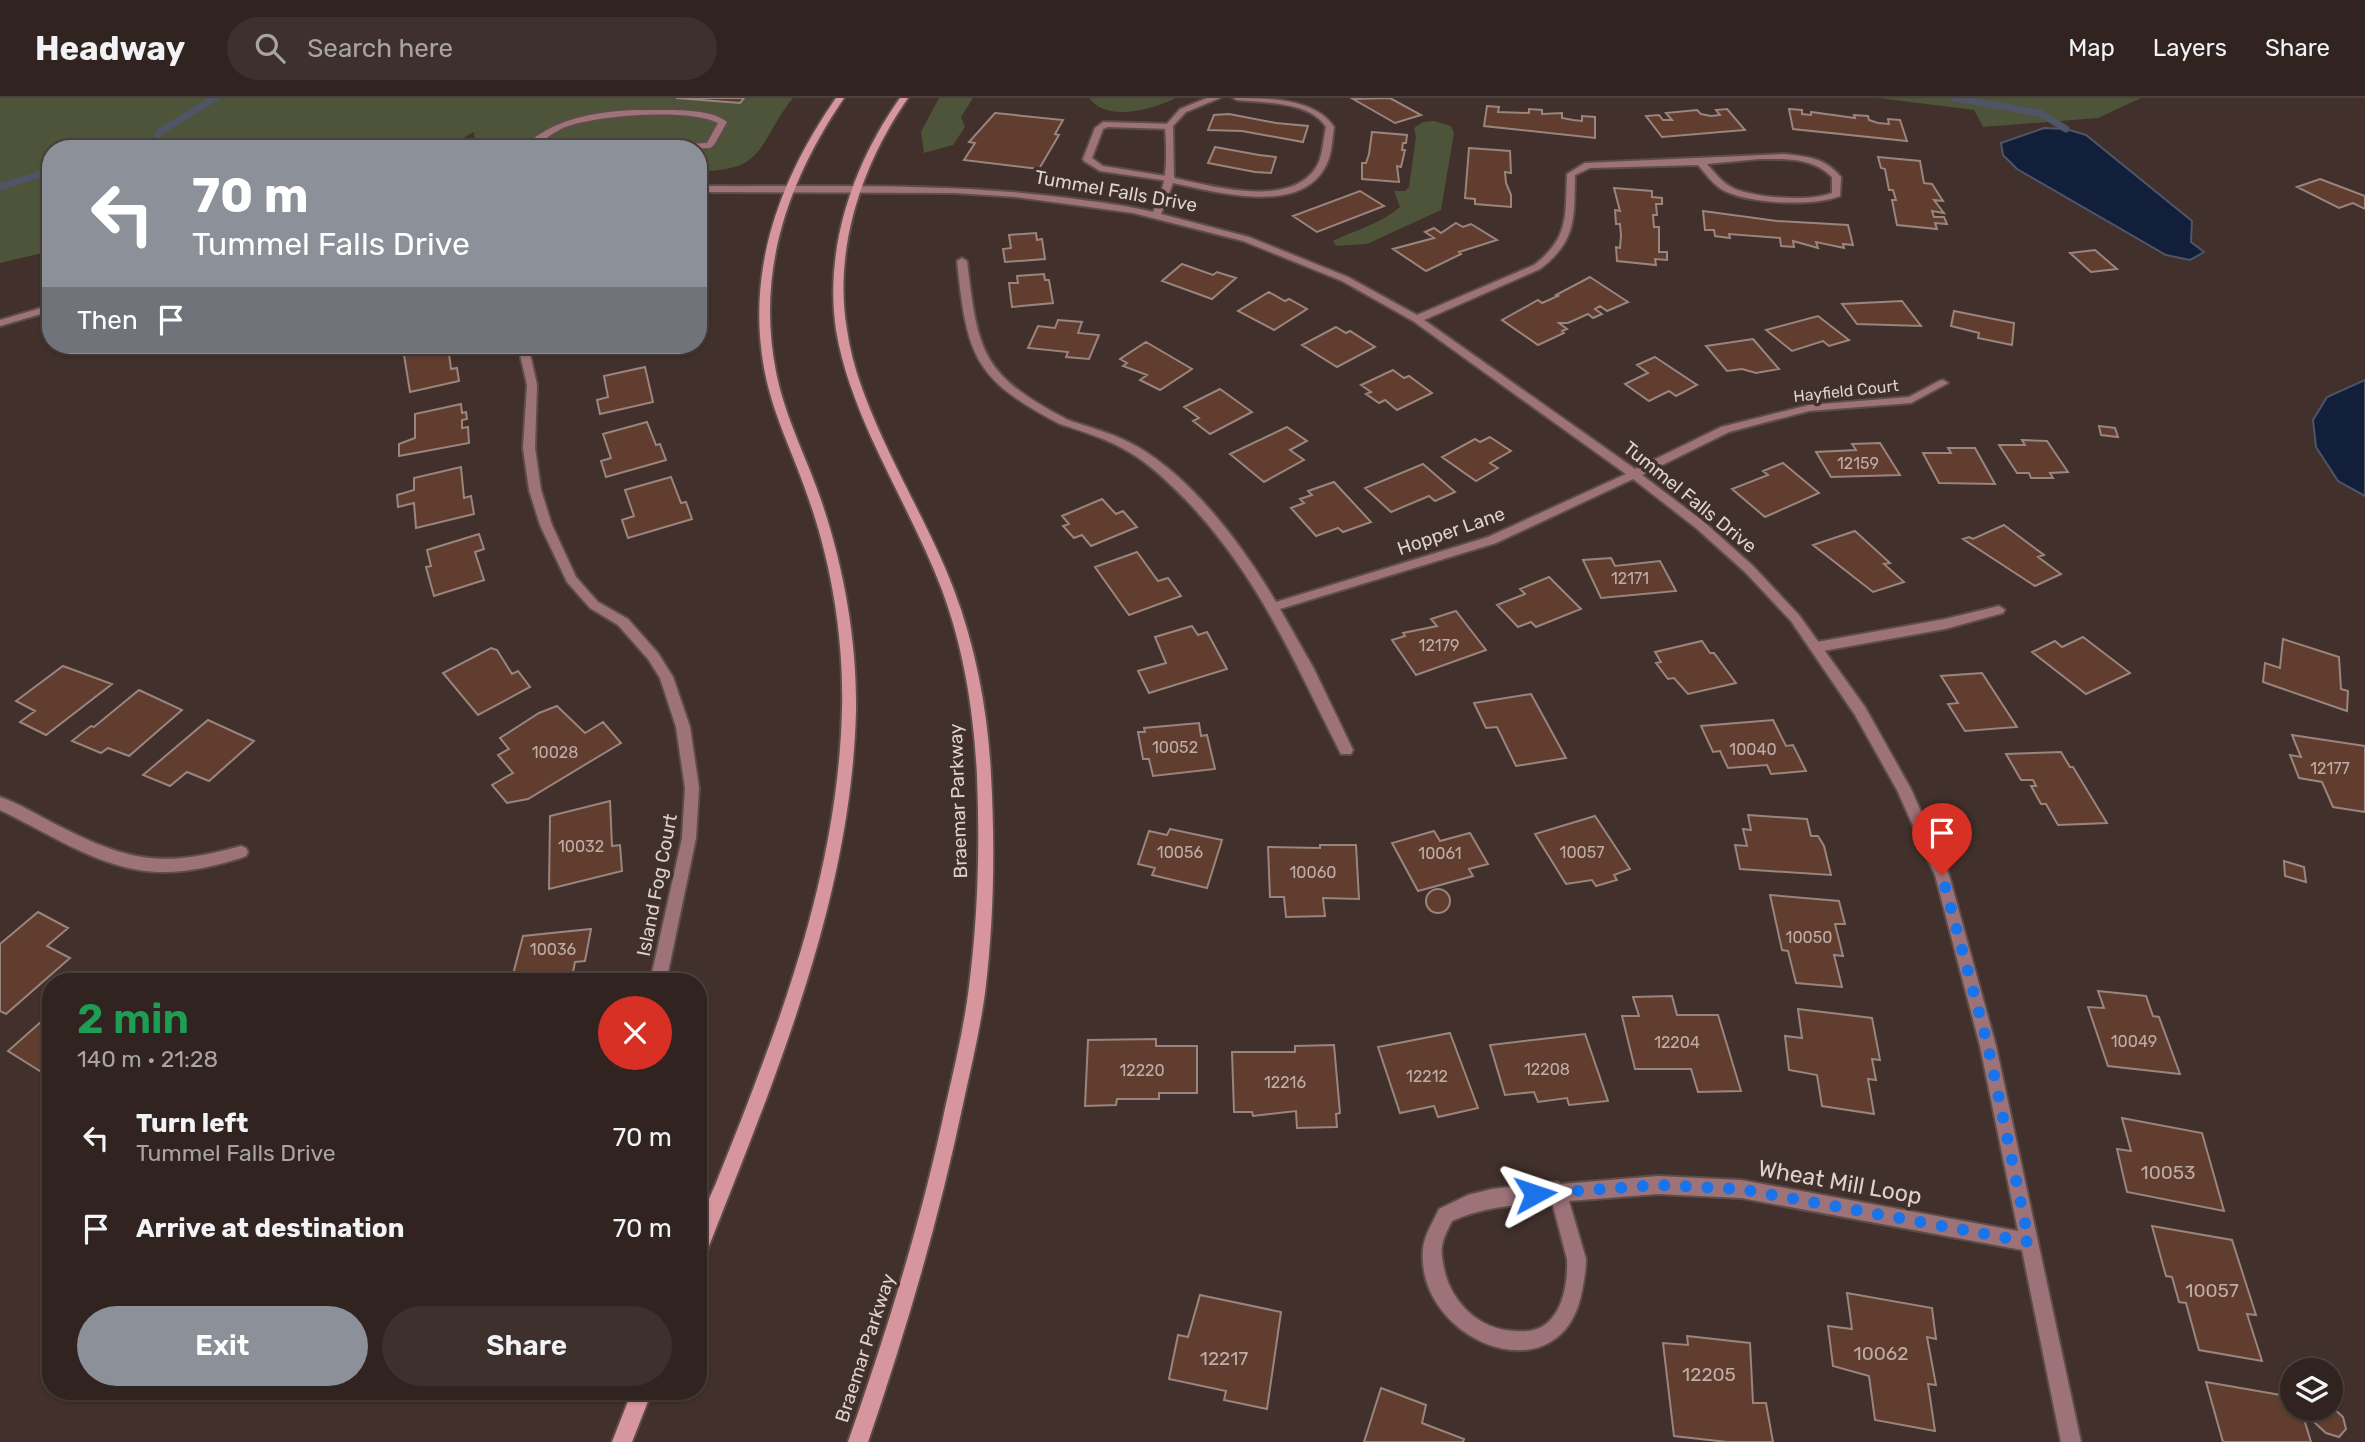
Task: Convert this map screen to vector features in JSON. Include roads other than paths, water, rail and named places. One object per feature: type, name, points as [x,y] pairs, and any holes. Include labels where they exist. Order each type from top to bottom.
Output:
[{"type":"street","points":[[707,1228],[783,1037],[819,918],[839,819],[848,732],[847,655],[841,603],[819,511],[781,414],[769,372],[766,274],[786,189],[802,155],[840,98]]},
{"type":"street","name":"Braemar Parkway","points":[[858,1442],[893,1346],[936,1192],[971,1029],[979,972],[985,878],[984,772],[978,716],[961,634],[948,590],[877,437],[843,341],[840,290],[843,243],[854,190],[872,148],[904,98]]},
{"type":"street","points":[[1156,215],[1167,198],[1172,180],[1169,126],[1181,111],[1216,98]]},
{"type":"street","points":[[1169,126],[1106,124],[1099,128],[1087,159],[1100,168],[1241,193],[1272,194],[1299,187],[1320,169],[1330,127],[1323,115],[1303,107],[1237,98]]},
{"type":"street","points":[[540,140],[573,120],[608,111],[702,115],[723,122],[710,145],[707,145]]},
{"type":"street","points":[[1417,319],[1536,267],[1553,256],[1568,232],[1571,174],[1577,168],[1601,164],[1700,162],[1780,156],[1803,158],[1828,167],[1835,173],[1838,194],[1830,199],[1816,201],[1746,194],[1721,185],[1700,162]]},
{"type":"street","name":"Tummel Falls Drive","points":[[707,189],[1016,194],[1156,215],[1236,236],[1296,257],[1345,279],[1417,319],[1635,475],[1700,525],[1749,569],[1817,647],[1860,712],[1904,789],[1942,875],[1988,1046],[2071,1442]]},
{"type":"street","points":[[962,261],[968,314],[990,373],[1024,403],[1064,422],[1117,441],[1142,455],[1183,491],[1234,550],[1273,607],[1306,665],[1346,750]]},
{"type":"street","points":[[0,323],[42,311]]},
{"type":"street","name":"Island Fog Court","points":[[525,354],[532,385],[529,448],[536,490],[546,525],[571,579],[594,605],[623,622],[653,656],[666,677],[683,727],[692,788],[689,838],[660,973]]},
{"type":"street","name":"Hayfield Court","points":[[1635,475],[1725,429],[1765,417],[1809,408],[1911,400],[1943,383]]},
{"type":"street","name":"Hopper Lane","points":[[1273,607],[1492,540],[1635,475]]},
{"type":"street","points":[[1817,647],[1945,624],[1999,610]]},
{"type":"street","points":[[0,803],[115,857],[138,864],[172,866],[210,862],[241,852]]},
{"type":"street","name":"Wheat Mill Loop","points":[[1557,1191],[1572,1238],[1577,1268],[1571,1309],[1552,1334],[1527,1342],[1488,1338],[1456,1315],[1438,1286],[1432,1250],[1446,1215],[1468,1204],[1492,1198],[1557,1191],[1658,1185],[1741,1189],[2029,1242]]},
{"type":"street","points":[[622,1442],[638,1400]]},
{"type":"water","points":[[2044,128],[2066,129],[2086,135],[2192,221],[2191,242],[2204,252],[2190,260],[2166,255],[2017,169],[2003,155],[2001,143]]},
{"type":"water","points":[[2365,380],[2365,496],[2338,481],[2316,447],[2313,420],[2327,397]]},
{"type":"waterway","points":[[157,140],[158,133],[215,98]]},
{"type":"waterway","points":[[1954,98],[2040,113],[2066,129]]},
{"type":"waterway","points":[[0,187],[42,174]]}]
